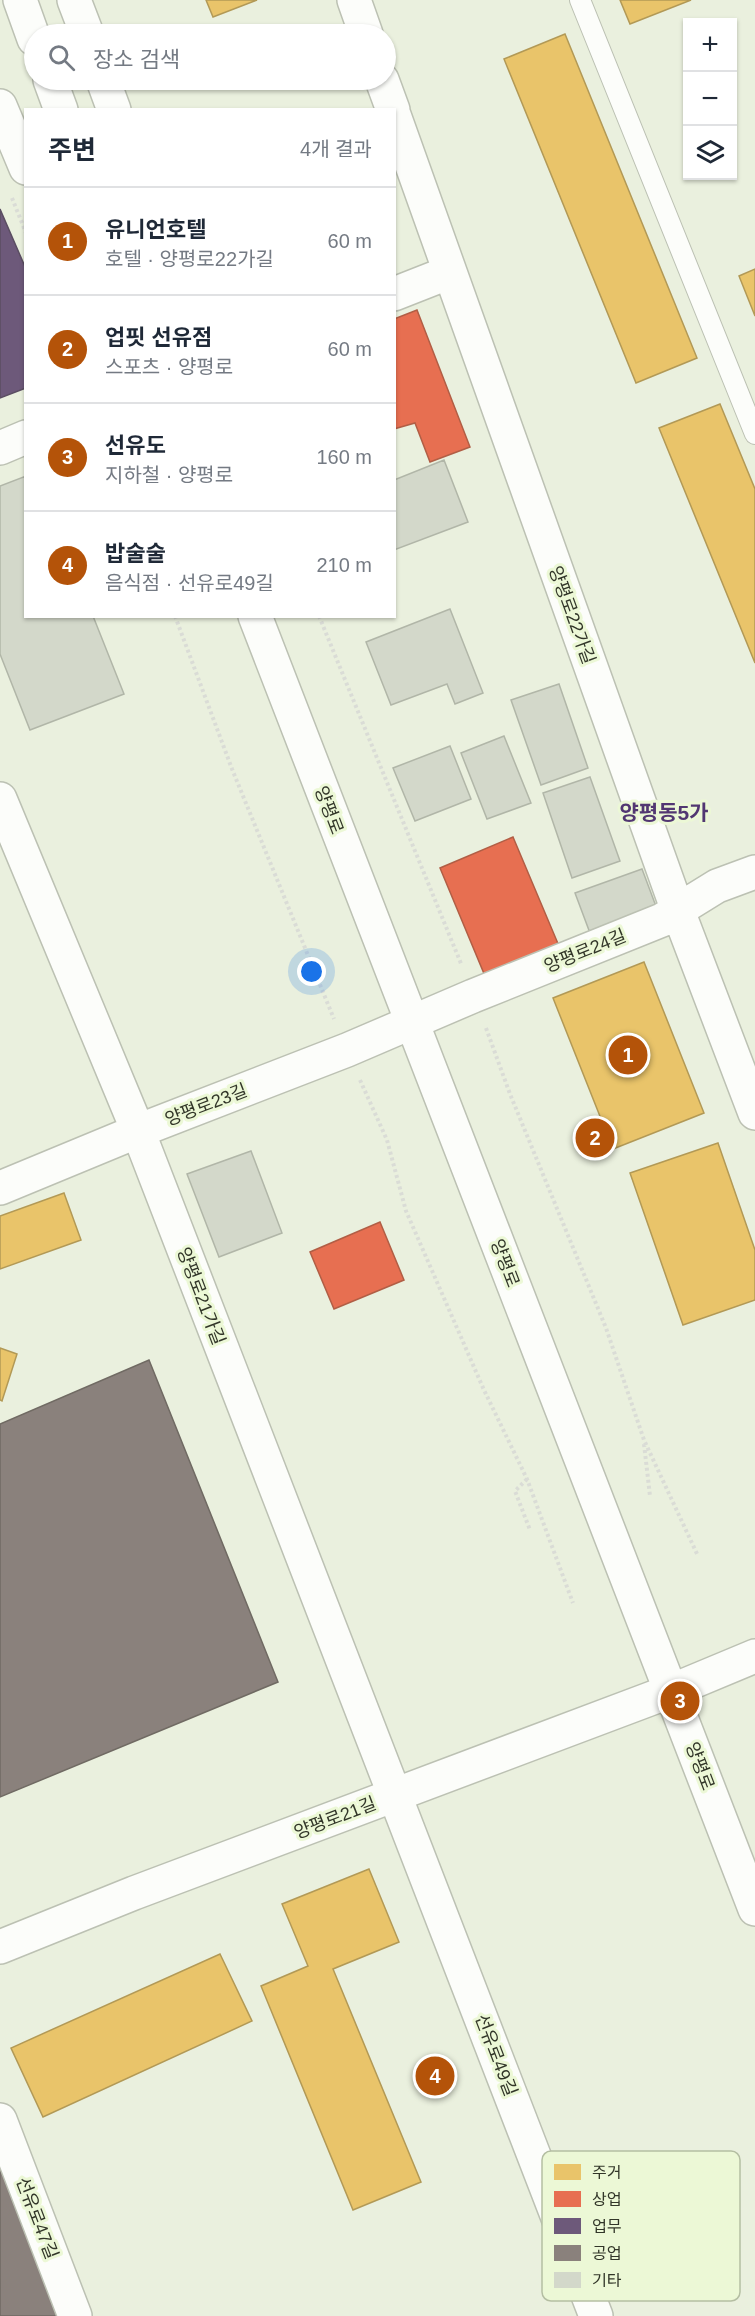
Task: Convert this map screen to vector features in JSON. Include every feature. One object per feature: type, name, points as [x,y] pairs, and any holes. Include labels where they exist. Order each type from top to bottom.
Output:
[{"type":"street","points":[[20,0],[29,24]]},
{"type":"street","points":[[74,0],[83,24]]},
{"type":"street","points":[[354,0],[362,24]]},
{"type":"street","points":[[54,90],[60,108]]},
{"type":"street","points":[[107,90],[113,108]]},
{"type":"street","points":[[386,90],[392,108]]},
{"type":"street","points":[[0,105],[24,163]]},
{"type":"street","name":"양평로22가길","points":[[396,121],[678,912],[755,1113]]},
{"type":"street","points":[[396,293],[450,272]]},
{"type":"street","points":[[0,448],[24,438]]},
{"type":"street","name":"양평로","points":[[256,618],[755,1910]]},
{"type":"street","name":"양평로21가길","points":[[0,799],[138,1131],[395,1795]]},
{"type":"street","name":"양평로24길","points":[[412,1023],[662,920],[717,886],[755,872]]},
{"type":"street","name":"양평로23길","points":[[0,1188],[412,1023]]},
{"type":"street","name":"양평로21길","points":[[0,1947],[134,1893],[671,1691],[755,1656]]},
{"type":"street","name":"선유로49길","points":[[395,1795],[542,2176]]},
{"type":"street","name":"선유로47길","points":[[0,2120],[75,2316]]},
{"type":"street","name":"선유로49길","points":[[590,2301],[596,2316]]},
{"type":"lane","points":[[580,0],[755,434]]},
{"type":"path","points":[[176,618],[232,769],[335,1019]]},
{"type":"path","points":[[320,618],[466,976]]},
{"type":"path","points":[[485,1027],[606,1328],[644,1440],[698,1556]]},
{"type":"path","points":[[359,1077],[387,1140],[406,1211],[484,1390],[527,1479],[573,1604]]},
{"type":"path","points":[[644,1440],[650,1496]]},
{"type":"path","points":[[527,1479],[515,1491],[530,1530]]},
{"type":"building: 주거","points":[[206,0],[257,0],[213,17]]},
{"type":"building: 주거","points":[[620,0],[691,0],[630,24]]},
{"type":"building: 주거","points":[[565,34],[697,358],[636,383],[504,59]]},
{"type":"building: 주거","points":[[755,269],[755,316],[739,276]]},
{"type":"building: 주거","points":[[720,404],[755,489],[755,663],[659,428]]},
{"type":"building: 주거","points":[[644,962],[704,1113],[613,1149],[553,998]]},
{"type":"building: 주거","points":[[718,1143],[755,1250],[755,1300],[683,1325],[630,1173]]},
{"type":"building: 주거","points":[[64,1193],[81,1240],[0,1269],[0,1216]]},
{"type":"building: 주거","points":[[0,1348],[17,1354],[2,1401],[0,1400]]},
{"type":"building: 주거","points":[[369,1869],[399,1942],[333,1969],[421,2182],[353,2210],[261,1986],[308,1966],[282,1904]]},
{"type":"building: 주거","points":[[220,1954],[252,2021],[43,2117],[11,2048]]},
{"type":"building: 상업","points":[[417,310],[470,447],[430,462],[415,423],[396,428],[396,318]]},
{"type":"building: 상업","points":[[513,837],[559,946],[485,976],[440,868]]},
{"type":"building: 상업","points":[[380,1222],[404,1280],[334,1309],[310,1252]]},
{"type":"building: 업무","points":[[0,209],[24,264],[24,389],[0,398]]},
{"type":"building: 공업","points":[[149,1360],[278,1682],[0,1797],[0,1424]]},
{"type":"building: 공업","points":[[0,2141],[68,2316],[0,2316]]},
{"type":"building: 기타","points":[[444,460],[468,522],[396,549],[396,479]]},
{"type":"building: 기타","points":[[24,477],[24,618],[94,618],[124,694],[30,730],[0,654],[0,486]]},
{"type":"building: 기타","points":[[450,609],[483,693],[455,704],[447,684],[391,705],[366,642]]},
{"type":"building: 기타","points":[[559,684],[588,768],[541,785],[511,700]]},
{"type":"building: 기타","points":[[504,736],[531,803],[487,819],[461,753]]},
{"type":"building: 기타","points":[[450,746],[471,799],[415,821],[393,768]]},
{"type":"building: 기타","points":[[590,777],[620,861],[572,878],[543,793]]},
{"type":"building: 기타","points":[[642,869],[657,909],[590,933],[575,893]]},
{"type":"building: 기타","points":[[251,1151],[282,1233],[219,1257],[187,1174]]},
{"type":"place","name":"유니언호텔","points":[[628,1055]]},
{"type":"place","name":"업핏 선유점","points":[[595,1138]]},
{"type":"place","name":"선유도","points":[[680,1701]]},
{"type":"place","name":"밥술술","points":[[435,2076]]},
{"type":"district","name":"양평동5가","points":[[664,812]]}]
